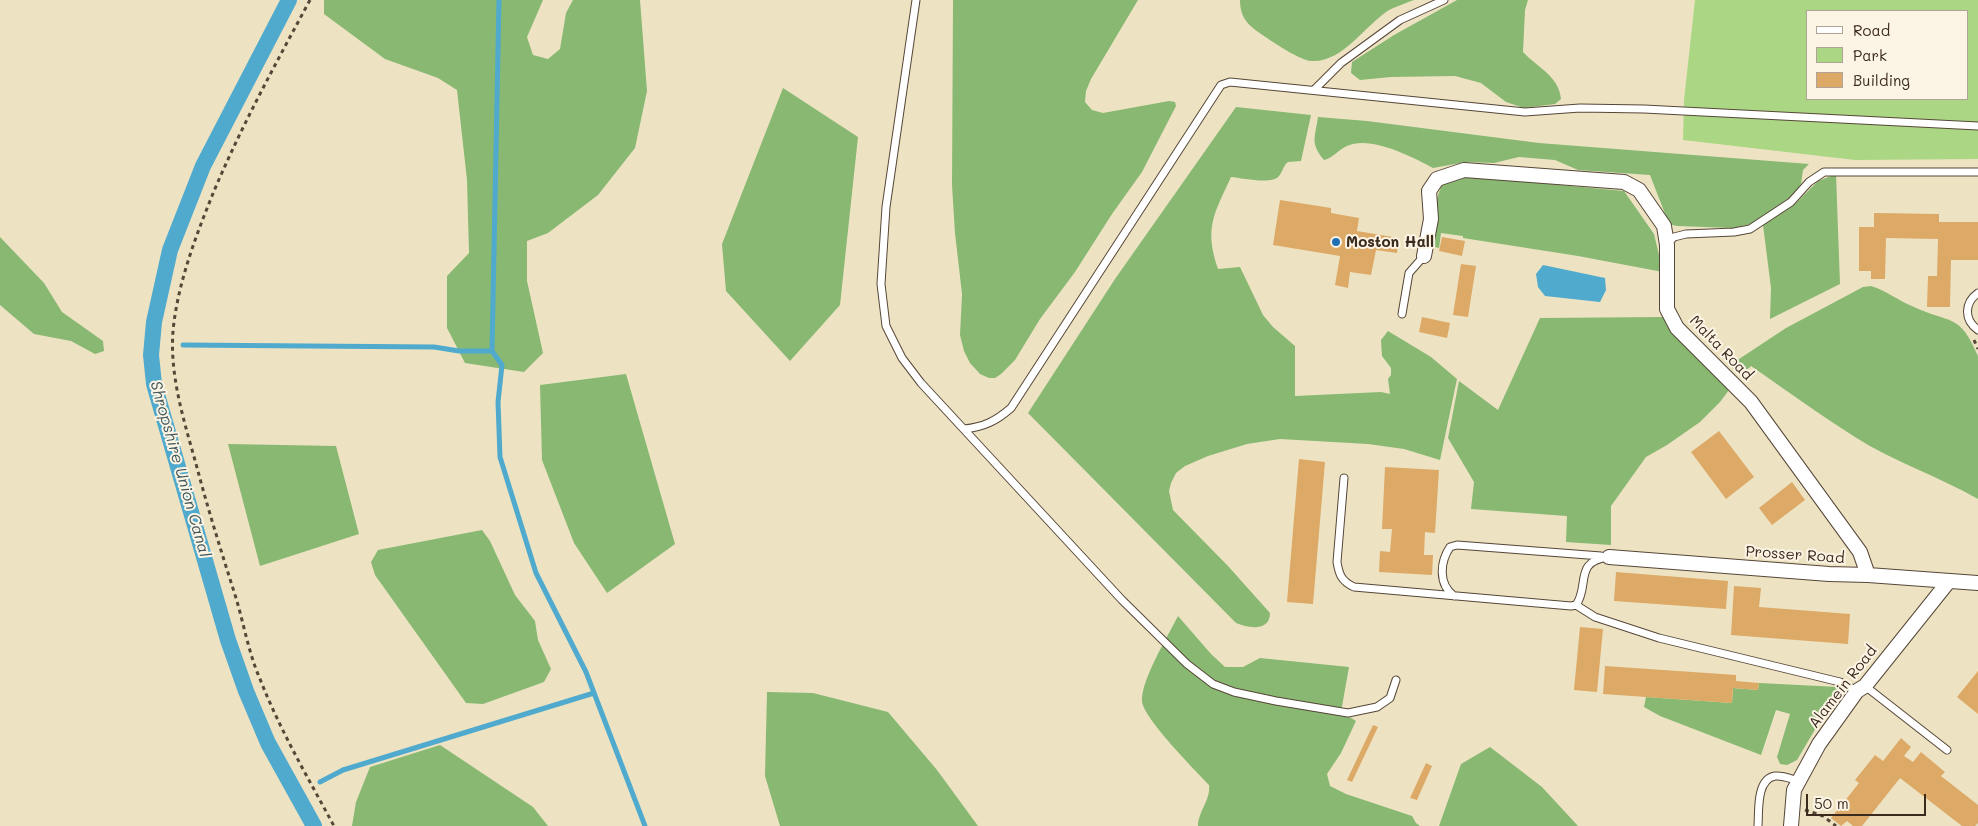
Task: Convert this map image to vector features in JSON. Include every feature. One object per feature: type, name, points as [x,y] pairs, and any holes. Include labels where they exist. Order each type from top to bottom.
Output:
[{"type":"street","name":"Malta Road","points":[[1424,256],[1430,219],[1428,192],[1437,180],[1464,170],[1624,182],[1639,190],[1664,226],[1667,309],[1677,328],[1751,402],[1860,552],[1868,575]]},
{"type":"street","name":"Prosser Road","points":[[1609,557],[1978,583]]},
{"type":"street","name":"Alamein Road","points":[[1791,826],[1794,790],[1819,744],[1861,688],[1949,581]]},
{"type":"lane","points":[[916,0],[886,207],[881,284],[886,326],[902,358],[921,383],[1122,600],[1187,664],[1212,684],[1234,692],[1276,701],[1348,713],[1377,707],[1390,698],[1396,680]]},
{"type":"lane","points":[[1314,90],[1341,63],[1400,20],[1444,0]]},
{"type":"lane","points":[[964,429],[979,428],[998,420],[1011,408],[1221,85],[1230,82],[1525,112],[1580,108],[1644,108],[1978,126]]},
{"type":"lane","points":[[1666,245],[1674,237],[1686,234],[1734,232],[1750,229],[1791,202],[1809,182],[1824,172],[1978,172]]},
{"type":"lane","points":[[1402,314],[1409,273],[1424,256]]},
{"type":"lane","points":[[1978,293],[1972,298],[1967,311],[1972,325],[1978,330]]},
{"type":"lane","points":[[1344,478],[1337,562],[1340,576],[1346,583],[1354,587],[1576,605],[1594,617],[1659,638],[1861,688],[1947,750]]},
{"type":"lane","points":[[1454,596],[1446,589],[1442,581],[1445,555],[1450,547],[1457,545],[1609,557]]},
{"type":"lane","points":[[1576,605],[1580,599],[1584,573],[1598,558],[1609,557]]},
{"type":"lane","points":[[1758,826],[1760,793],[1765,782],[1773,776],[1782,776],[1798,781]]},
{"type":"path","points":[[310,0],[226,164],[197,232],[178,298],[174,325],[174,353],[176,389],[210,517],[259,678],[290,745],[334,826]]},
{"type":"path","points":[[1792,807],[1823,816],[1836,826]]},
{"type":"green space","points":[[324,0],[543,0],[527,37],[533,55],[548,59],[560,49],[566,13],[573,0],[640,0],[647,91],[635,148],[598,195],[548,233],[527,241],[527,281],[543,353],[524,372],[465,363],[447,328],[447,276],[469,253],[467,180],[457,90],[438,78],[385,59],[324,14]]},
{"type":"green space","points":[[953,0],[1138,0],[1091,79],[1086,91],[1085,102],[1092,110],[1103,113],[1169,101],[1175,102],[1176,106],[1142,172],[1112,214],[1075,272],[1040,319],[1015,360],[995,378],[989,378],[980,374],[970,363],[964,351],[960,335],[962,294],[952,185]]},
{"type":"green space","points":[[1240,0],[1414,0],[1389,10],[1353,42],[1333,56],[1323,60],[1311,61],[1288,51],[1251,27],[1244,18]]},
{"type":"green space","points":[[1457,0],[1528,0],[1525,10],[1523,52],[1552,78],[1561,99],[1555,104],[1524,108],[1506,102],[1481,83],[1455,76],[1391,77],[1360,80],[1351,73],[1352,62],[1394,35]]},
{"type":"green space","points":[[1695,0],[1978,0],[1978,159],[1855,160],[1683,140],[1684,100]]},
{"type":"green space","points":[[783,88],[858,137],[840,305],[790,361],[726,291],[722,244]]},
{"type":"green space","points":[[1236,107],[1311,115],[1301,161],[1288,162],[1275,179],[1256,180],[1231,177],[1216,212],[1211,232],[1218,269],[1240,267],[1263,315],[1273,327],[1295,346],[1295,396],[1381,392],[1390,394],[1388,379],[1391,375],[1391,368],[1382,356],[1381,340],[1388,331],[1431,357],[1457,379],[1440,460],[1404,449],[1368,444],[1280,439],[1247,444],[1208,456],[1185,466],[1176,473],[1169,491],[1173,510],[1228,566],[1270,613],[1266,623],[1258,627],[1236,623],[1028,413],[1115,279]]},
{"type":"green space","points":[[1318,117],[1367,121],[1539,143],[1809,164],[1803,170],[1801,184],[1795,194],[1751,224],[1733,228],[1677,226],[1669,224],[1650,175],[1578,170],[1555,160],[1519,157],[1494,163],[1466,162],[1433,168],[1391,149],[1367,143],[1356,143],[1347,146],[1324,160],[1315,144]]},
{"type":"green space","points":[[1836,174],[1840,284],[1770,319],[1771,288],[1763,225],[1795,204],[1818,181]]},
{"type":"green space","points":[[1475,177],[1624,191],[1654,234],[1663,272],[1441,233],[1439,248],[1431,246],[1438,194],[1444,183],[1459,178]]},
{"type":"green space","points":[[0,237],[44,283],[62,312],[103,341],[104,351],[95,354],[71,341],[34,334],[0,305]]},
{"type":"green space","points":[[1871,286],[1914,307],[1953,322],[1960,326],[1972,342],[1978,356],[1978,499],[1870,446],[1751,366],[1740,376],[1730,365],[1786,328],[1863,287]]},
{"type":"green space","points":[[1663,317],[1732,386],[1720,402],[1700,422],[1646,457],[1611,506],[1611,545],[1566,542],[1567,516],[1471,509],[1474,482],[1448,438],[1459,381],[1498,410],[1540,318]]},
{"type":"green space","points":[[626,374],[675,544],[607,593],[574,543],[542,460],[540,385]]},
{"type":"green space","points":[[228,444],[336,446],[359,534],[260,566]]},
{"type":"green space","points":[[482,530],[490,541],[515,595],[535,621],[538,640],[551,669],[544,682],[483,704],[466,703],[375,575],[371,562],[378,550]]},
{"type":"green space","points":[[1178,616],[1225,667],[1243,667],[1260,658],[1349,667],[1341,712],[1356,721],[1341,753],[1327,774],[1330,786],[1346,794],[1412,816],[1420,826],[1198,826],[1208,795],[1209,785],[1160,731],[1145,709],[1142,701],[1150,670]]},
{"type":"green space","points":[[1759,683],[1838,687],[1843,693],[1820,721],[1797,760],[1787,765],[1780,764],[1777,757],[1790,714],[1776,710],[1761,755],[1660,716],[1644,707],[1646,697],[1732,703],[1733,688],[1758,690]]},
{"type":"green space","points":[[767,692],[813,693],[888,712],[937,770],[978,826],[780,826],[765,776]]},
{"type":"green space","points":[[440,745],[533,807],[548,826],[352,826],[356,802],[370,767]]},
{"type":"green space","points":[[1490,747],[1542,787],[1578,826],[1439,826],[1461,764]]},
{"type":"water","points":[[1543,265],[1605,278],[1606,290],[1600,302],[1545,296],[1538,287],[1536,274]]},
{"type":"building","name":"Moston Hall","points":[[1280,200],[1331,208],[1331,213],[1359,218],[1357,231],[1399,238],[1397,253],[1376,250],[1371,275],[1350,272],[1348,288],[1335,285],[1340,256],[1273,245]]},
{"type":"building","points":[[1874,213],[1939,214],[1939,222],[1978,222],[1978,260],[1951,260],[1950,307],[1927,307],[1928,276],[1937,276],[1938,239],[1886,238],[1885,279],[1871,279],[1871,271],[1859,271],[1859,227],[1874,227]]},
{"type":"building","points":[[1442,237],[1465,241],[1462,256],[1439,251]]},
{"type":"building","points":[[1461,264],[1476,266],[1468,317],[1453,315]]},
{"type":"building","points":[[1422,317],[1450,323],[1447,338],[1419,332]]},
{"type":"building","points":[[1719,431],[1754,477],[1726,499],[1691,452]]},
{"type":"building","points":[[1299,459],[1325,462],[1313,604],[1287,602]]},
{"type":"building","points":[[1385,467],[1439,470],[1435,533],[1425,532],[1424,555],[1433,555],[1432,575],[1379,572],[1380,551],[1390,552],[1392,529],[1382,529]]},
{"type":"building","points":[[1792,482],[1805,500],[1772,525],[1759,508]]},
{"type":"building","points":[[1616,572],[1728,581],[1726,609],[1614,601]]},
{"type":"building","points":[[1734,586],[1761,588],[1759,607],[1850,614],[1848,644],[1731,635]]},
{"type":"building","points":[[1580,627],[1603,629],[1597,692],[1574,690]]},
{"type":"building","points":[[1605,666],[1736,675],[1736,681],[1759,683],[1758,690],[1733,688],[1732,703],[1603,694]]},
{"type":"building","points":[[1978,671],[1978,714],[1957,697]]},
{"type":"building","points":[[1373,725],[1378,727],[1352,782],[1347,780]]},
{"type":"building","points":[[1901,738],[1911,747],[1904,756],[1913,762],[1921,752],[1945,772],[1941,776],[1978,805],[1978,823],[1975,826],[1962,826],[1900,778],[1862,826],[1853,826],[1847,821],[1841,826],[1831,818],[1859,783],[1855,780],[1875,755],[1883,761]]},
{"type":"building","points":[[1426,763],[1432,766],[1417,800],[1410,798]]},
{"type":"waterway","name":"Shropshire Union Canal","points":[[289,0],[203,166],[170,250],[154,322],[151,355],[154,384],[228,640],[246,691],[268,743],[314,826]]},
{"type":"waterway","points":[[499,0],[492,351],[502,365],[498,402],[500,457],[536,573],[586,672],[645,826]]},
{"type":"waterway","points":[[183,345],[434,347],[459,351],[492,351]]},
{"type":"waterway","points":[[320,782],[343,770],[594,693]]},
{"type":"place","name":"Moston Hall","points":[[1336,242]]}]
